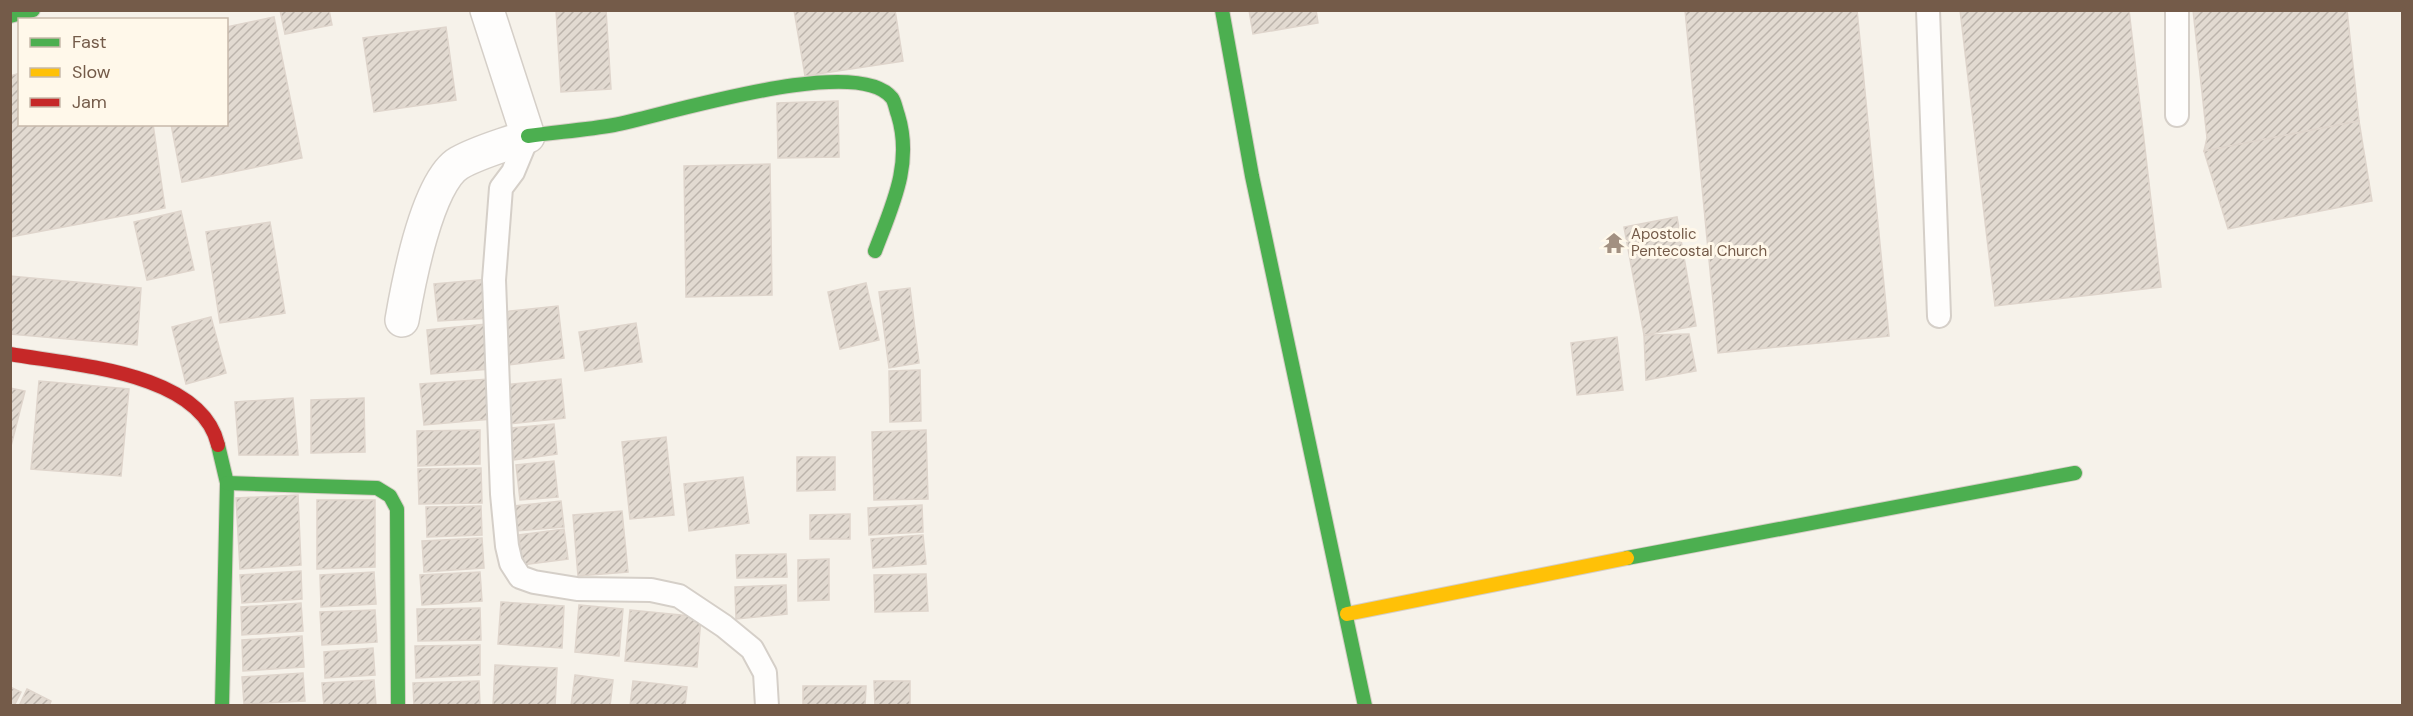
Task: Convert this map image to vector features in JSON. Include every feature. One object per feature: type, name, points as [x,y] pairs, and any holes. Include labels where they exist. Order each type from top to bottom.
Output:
[{"type":"main road","points":[[10,16],[33,10]]},
{"type":"main road","points":[[1222,10],[1252,176],[1365,705]]},
{"type":"main road","points":[[528,136],[613,125],[794,84],[831,80],[869,83],[892,98],[900,123],[904,163],[901,183],[875,251]]},
{"type":"main road","points":[[10,354],[147,379],[180,396],[204,414],[217,440],[227,483],[222,705]]},
{"type":"main road","points":[[1347,614],[1805,522],[2075,473]]},
{"type":"main road","points":[[227,483],[377,488],[390,496],[397,509],[398,705]]},
{"type":"street","points":[[402,320],[418,247],[435,195],[443,179],[458,163],[528,136],[487,10]]},
{"type":"lane","points":[[1928,10],[1939,316]]},
{"type":"lane","points":[[2176,10],[2177,115]]},
{"type":"lane","points":[[528,136],[513,172],[501,188],[494,280],[502,494],[507,546],[511,562],[520,577],[534,582],[577,589],[651,590],[679,596],[724,626],[752,649],[765,673],[767,705]]},
{"type":"building","points":[[280,10],[329,10],[332,25],[285,34]]},
{"type":"building","points":[[556,10],[606,10],[611,89],[561,92]]},
{"type":"building","points":[[794,10],[895,10],[903,61],[805,76]]},
{"type":"building","points":[[1249,10],[1316,10],[1318,23],[1253,34]]},
{"type":"building","points":[[1685,10],[1857,10],[1889,336],[1718,353]]},
{"type":"building","points":[[1960,10],[2129,10],[2161,287],[1995,306]]},
{"type":"building","points":[[2193,10],[2347,10],[2359,121],[2204,151],[2207,138]]},
{"type":"building","points":[[274,17],[302,158],[182,182],[171,126],[228,126],[228,27]]},
{"type":"building","points":[[446,27],[456,100],[374,112],[363,38]]},
{"type":"building","points":[[18,74],[18,126],[153,126],[165,208],[10,237],[10,76]]},
{"type":"building","points":[[838,101],[839,157],[778,158],[777,103]]},
{"type":"building","points":[[2359,121],[2372,201],[2228,229],[2204,151]]},
{"type":"building","points":[[770,164],[772,295],[686,297],[684,166]]},
{"type":"building","points":[[181,211],[194,270],[147,280],[134,222]]},
{"type":"building","points":[[1677,217],[1696,326],[1644,335],[1624,227]]},
{"type":"building","points":[[270,222],[285,313],[220,323],[206,232]]},
{"type":"building","points":[[10,276],[141,288],[137,345],[10,334]]},
{"type":"building","points":[[489,279],[492,318],[438,321],[434,284]]},
{"type":"building","points":[[866,283],[879,340],[840,349],[828,292]]},
{"type":"building","points":[[910,288],[919,363],[889,368],[879,292]]},
{"type":"building","points":[[558,306],[564,358],[508,365],[502,312]]},
{"type":"building","points":[[211,317],[226,373],[186,384],[172,327]]},
{"type":"building","points":[[636,323],[642,362],[585,371],[579,332]]},
{"type":"building","points":[[486,324],[490,369],[431,374],[427,330]]},
{"type":"building","points":[[1689,334],[1696,371],[1646,380],[1644,335]]},
{"type":"building","points":[[1617,337],[1623,390],[1577,395],[1571,343]]},
{"type":"building","points":[[920,370],[921,421],[890,422],[889,371]]},
{"type":"building","points":[[489,379],[492,419],[424,425],[420,384]]},
{"type":"building","points":[[561,379],[565,418],[508,424],[503,385]]},
{"type":"building","points":[[39,381],[129,389],[121,476],[31,469]]},
{"type":"building","points":[[10,388],[25,391],[10,450]]},
{"type":"building","points":[[293,398],[298,455],[239,455],[235,402]]},
{"type":"building","points":[[364,398],[365,452],[311,453],[311,400]]},
{"type":"building","points":[[554,424],[557,454],[514,460],[511,428]]},
{"type":"building","points":[[480,430],[480,464],[418,466],[417,431]]},
{"type":"building","points":[[926,430],[928,499],[874,500],[872,432]]},
{"type":"building","points":[[666,437],[674,515],[630,519],[622,442]]},
{"type":"building","points":[[797,457],[835,457],[835,490],[797,491]]},
{"type":"building","points":[[554,461],[558,497],[520,500],[516,465]]},
{"type":"building","points":[[481,468],[482,503],[419,504],[418,469]]},
{"type":"building","points":[[743,477],[749,523],[689,531],[684,484]]},
{"type":"building","points":[[298,495],[301,565],[240,569],[236,498]]},
{"type":"building","points":[[317,500],[375,500],[375,567],[317,569]]},
{"type":"building","points":[[561,501],[564,527],[516,531],[514,506]]},
{"type":"building","points":[[922,505],[923,532],[869,535],[868,508]]},
{"type":"building","points":[[481,506],[482,535],[427,537],[426,507]]},
{"type":"building","points":[[622,511],[628,572],[578,576],[573,515]]},
{"type":"building","points":[[850,514],[850,539],[810,539],[810,515]]},
{"type":"building","points":[[564,529],[568,559],[522,565],[519,535]]},
{"type":"building","points":[[923,535],[926,564],[873,568],[871,539]]},
{"type":"building","points":[[482,538],[484,568],[424,572],[422,541]]},
{"type":"building","points":[[786,554],[787,577],[737,578],[736,555]]},
{"type":"building","points":[[829,559],[829,600],[798,601],[798,560]]},
{"type":"building","points":[[301,571],[302,599],[242,603],[240,575]]},
{"type":"building","points":[[374,572],[376,604],[321,607],[320,575]]},
{"type":"building","points":[[480,572],[482,601],[422,605],[420,575]]},
{"type":"building","points":[[926,574],[928,611],[875,612],[874,575]]},
{"type":"building","points":[[786,585],[787,614],[736,619],[735,587]]},
{"type":"building","points":[[501,602],[564,606],[562,648],[498,644]]},
{"type":"building","points":[[301,603],[303,631],[242,635],[241,607]]},
{"type":"building","points":[[579,605],[623,609],[619,656],[575,652]]},
{"type":"building","points":[[480,608],[481,640],[418,641],[417,609]]},
{"type":"building","points":[[375,610],[377,642],[322,645],[320,612]]},
{"type":"building","points":[[630,610],[701,617],[697,667],[625,661]]},
{"type":"building","points":[[302,636],[304,667],[243,671],[242,640]]},
{"type":"building","points":[[480,645],[480,675],[416,678],[415,646]]},
{"type":"building","points":[[373,648],[375,675],[325,678],[324,652]]},
{"type":"building","points":[[495,665],[557,668],[555,706],[493,706]]},
{"type":"building","points":[[303,673],[305,701],[244,704],[242,677]]},
{"type":"building","points":[[575,675],[613,680],[610,706],[571,706]]},
{"type":"building","points":[[374,680],[376,706],[324,706],[322,683]]},
{"type":"building","points":[[479,681],[480,706],[414,706],[413,683]]},
{"type":"building","points":[[633,681],[687,687],[685,706],[630,706]]},
{"type":"building","points":[[874,681],[910,681],[910,706],[875,706]]},
{"type":"building","points":[[803,686],[866,686],[865,706],[803,706]]},
{"type":"building","points":[[10,687],[21,692],[14,706],[10,706]]},
{"type":"building","points":[[27,689],[51,701],[49,706],[19,706]]},
{"type":"traffic: fast","points":[[10,16],[33,10]]},
{"type":"traffic: fast","points":[[1222,10],[1252,176],[1365,706]]},
{"type":"traffic: fast","points":[[528,136],[614,125],[716,100],[802,84],[841,82],[872,86],[893,100],[902,133],[903,151],[902,168],[894,201],[875,251]]},
{"type":"traffic: fast","points":[[218,445],[227,483],[222,706]]},
{"type":"traffic: fast","points":[[1627,558],[2075,473]]},
{"type":"traffic: fast","points":[[227,483],[377,488],[390,496],[397,509],[398,706]]},
{"type":"traffic: slow","points":[[1347,614],[1627,558]]},
{"type":"traffic: jam","points":[[10,354],[98,368],[161,387],[187,401],[207,420],[218,445]]},
{"type":"place","name":"Apostolic Pentecostal Church","points":[[1614,243]]}]
